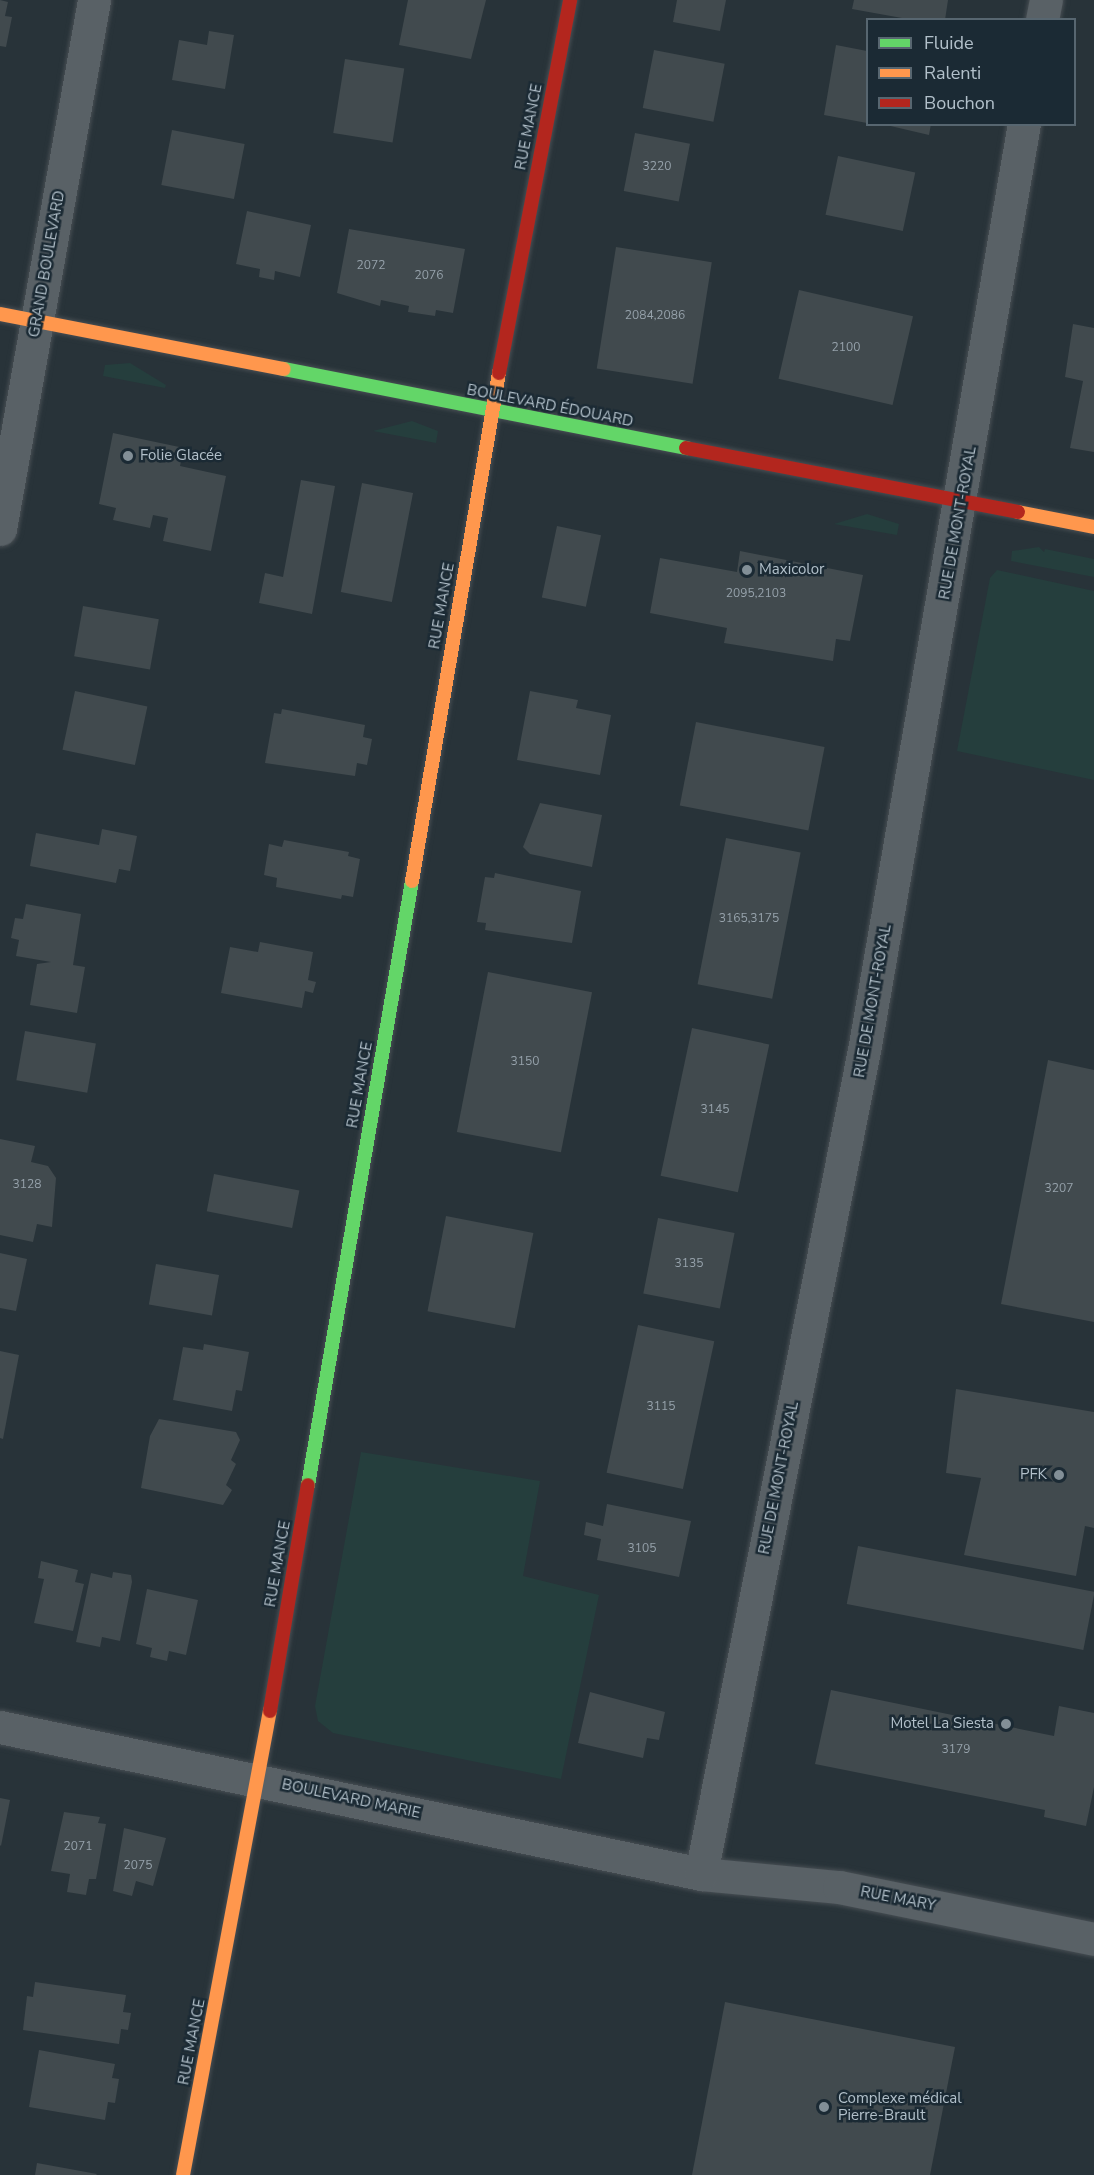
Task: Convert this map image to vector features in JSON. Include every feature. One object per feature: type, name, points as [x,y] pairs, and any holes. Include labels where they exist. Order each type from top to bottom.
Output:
[{"type":"street","name":"GRAND BOULEVARD","points":[[0,529],[94,0]]},
{"type":"street","name":"RUE MANCE","points":[[183,2175],[258,1779],[492,411],[570,0]]},
{"type":"street","points":[[1042,18],[1046,0]]},
{"type":"street","name":"RUE DE MONT-ROYAL","points":[[700,1874],[866,1045],[961,504],[1024,126]]},
{"type":"street","name":"BOULEVARD ÉDOUARD","points":[[0,314],[961,504],[1094,527]]},
{"type":"street","name":"BOULEVARD MARIE","points":[[0,1727],[258,1779],[700,1874]]},
{"type":"street","name":"RUE MARY","points":[[700,1874],[839,1887],[1094,1939]]},
{"type":"green space","points":[[130,363],[166,385],[165,388],[103,376],[105,365]]},
{"type":"green space","points":[[412,421],[438,431],[436,443],[373,431]]},
{"type":"green space","points":[[867,514],[899,524],[897,535],[834,524]]},
{"type":"green space","points":[[1039,547],[1044,552],[1045,549],[1094,559],[1094,577],[1011,561],[1012,551]]},
{"type":"green space","points":[[997,570],[1094,591],[1094,780],[957,751],[990,578]]},
{"type":"green space","points":[[361,1452],[540,1481],[523,1576],[599,1595],[561,1779],[333,1733],[318,1721],[315,1706]]},
{"type":"building","points":[[0,0],[8,2],[5,16],[12,17],[6,47],[0,46]]},
{"type":"building","points":[[408,0],[486,0],[471,59],[399,45]]},
{"type":"building","points":[[677,0],[726,0],[720,31],[673,22]]},
{"type":"building","points":[[854,0],[948,0],[945,18],[902,18],[852,9]]},
{"type":"building","points":[[209,31],[234,35],[225,89],[172,80],[179,40],[207,45]]},
{"type":"building","points":[[836,45],[866,51],[866,123],[824,115]]},
{"type":"building","points":[[654,50],[725,64],[713,122],[643,108]]},
{"type":"building","points":[[345,59],[404,68],[393,142],[333,133]]},
{"type":"building","points":[[891,126],[931,126],[929,135]]},
{"type":"building","points":[[172,130],[245,144],[234,199],[161,185]]},
{"type":"building","points":[[635,133],[690,144],[679,202],[624,191]]},
{"type":"building","points":[[838,156],[915,172],[903,231],[826,215]]},
{"type":"building","points":[[247,211],[311,225],[300,277],[275,271],[274,280],[259,277],[260,269],[236,264]]},
{"type":"building","points":[[349,229],[465,249],[453,313],[436,310],[435,316],[408,312],[409,306],[381,300],[380,306],[337,293]]},
{"type":"building","points":[[616,247],[712,262],[693,384],[597,368]]},
{"type":"building","points":[[799,290],[913,316],[893,405],[779,379]]},
{"type":"building","points":[[1073,324],[1094,328],[1094,452],[1070,448],[1083,381],[1065,377]]},
{"type":"building","points":[[113,433],[184,448],[180,466],[226,476],[211,551],[163,541],[168,518],[153,515],[150,528],[113,520],[116,508],[99,504]]},
{"type":"building","points":[[301,480],[335,486],[312,614],[259,603],[265,573],[283,577]]},
{"type":"building","points":[[362,483],[413,493],[392,602],[341,592]]},
{"type":"building","points":[[557,526],[601,535],[586,607],[542,597]]},
{"type":"building","points":[[740,551],[863,575],[850,641],[836,639],[833,661],[724,643],[727,628],[650,613],[660,558],[737,572]]},
{"type":"building","points":[[83,606],[159,619],[150,670],[74,656]]},
{"type":"building","points":[[75,691],[147,706],[135,765],[63,750]]},
{"type":"building","points":[[530,691],[578,700],[576,708],[611,715],[600,775],[517,760]]},
{"type":"building","points":[[282,709],[365,725],[363,737],[372,739],[367,765],[357,763],[355,776],[265,763],[274,713],[281,714]]},
{"type":"building","points":[[696,722],[825,747],[808,830],[680,805]]},
{"type":"building","points":[[540,803],[602,815],[592,867],[530,854],[523,847]]},
{"type":"building","points":[[102,829],[137,836],[130,871],[119,869],[116,883],[30,866],[36,833],[99,845]]},
{"type":"building","points":[[726,838],[801,853],[772,999],[698,984]]},
{"type":"building","points":[[284,840],[349,852],[348,856],[360,859],[353,897],[342,895],[341,899],[276,887],[277,878],[264,875],[269,844],[282,847]]},
{"type":"building","points":[[495,873],[581,891],[572,943],[485,930],[486,923],[477,922],[485,877],[494,878]]},
{"type":"building","points":[[26,904],[81,914],[73,965],[85,967],[77,1013],[30,1005],[37,964],[51,962],[16,956],[19,940],[11,938],[15,918],[23,919]]},
{"type":"building","points":[[260,942],[313,952],[308,980],[316,982],[313,993],[305,991],[302,1008],[221,993],[230,947],[258,952]]},
{"type":"building","points":[[488,972],[592,992],[561,1152],[457,1132]]},
{"type":"building","points":[[692,1028],[769,1044],[738,1192],[661,1176]]},
{"type":"building","points":[[25,1031],[96,1044],[87,1093],[16,1080]]},
{"type":"building","points":[[1048,1060],[1094,1070],[1094,1322],[1001,1304]]},
{"type":"building","points":[[0,1139],[35,1146],[31,1162],[48,1166],[56,1178],[52,1227],[37,1224],[33,1242],[0,1235]]},
{"type":"building","points":[[214,1174],[299,1191],[292,1228],[207,1211]]},
{"type":"building","points":[[446,1216],[533,1233],[515,1328],[427,1311]]},
{"type":"building","points":[[658,1218],[735,1233],[720,1308],[643,1294]]},
{"type":"building","points":[[0,1253],[27,1259],[16,1311],[0,1308]]},
{"type":"building","points":[[156,1264],[219,1275],[212,1315],[149,1304]]},
{"type":"building","points":[[638,1325],[714,1341],[683,1489],[607,1473]]},
{"type":"building","points":[[204,1344],[249,1352],[242,1391],[236,1390],[232,1411],[173,1400],[183,1347],[203,1350]]},
{"type":"building","points":[[0,1351],[19,1355],[3,1439],[0,1438]]},
{"type":"building","points":[[956,1389],[1094,1412],[1094,1528],[1085,1526],[1076,1576],[964,1555],[981,1478],[946,1473]]},
{"type":"building","points":[[159,1419],[236,1432],[240,1440],[231,1460],[236,1464],[226,1485],[232,1490],[223,1505],[141,1488],[150,1436]]},
{"type":"building","points":[[607,1504],[691,1521],[679,1577],[597,1560],[601,1539],[584,1535],[586,1522],[603,1526]]},
{"type":"building","points":[[858,1546],[1094,1592],[1083,1650],[847,1604]]},
{"type":"building","points":[[41,1561],[78,1570],[75,1582],[84,1584],[73,1631],[34,1623],[44,1579],[38,1578]]},
{"type":"building","points":[[113,1572],[131,1575],[132,1582],[120,1641],[102,1637],[100,1647],[76,1642],[91,1573],[112,1578]]},
{"type":"building","points":[[147,1589],[198,1600],[186,1655],[169,1651],[167,1661],[150,1657],[152,1648],[136,1644]]},
{"type":"building","points":[[831,1690],[1054,1736],[1059,1706],[1094,1713],[1094,1787],[1086,1826],[1044,1817],[1045,1810],[815,1764]]},
{"type":"building","points":[[590,1692],[665,1712],[659,1740],[647,1738],[643,1758],[578,1743]]},
{"type":"building","points":[[0,1798],[10,1800],[1,1846],[0,1845]]},
{"type":"building","points":[[64,1812],[100,1817],[98,1823],[106,1824],[96,1879],[89,1879],[86,1895],[67,1892],[70,1874],[51,1871]]},
{"type":"building","points":[[124,1828],[166,1838],[153,1886],[136,1881],[132,1896],[113,1891]]},
{"type":"building","points":[[35,1982],[126,1995],[123,2012],[131,2013],[128,2030],[121,2029],[119,2044],[23,2030],[27,1996],[33,1997]]},
{"type":"building","name":"Complexe médical Pierre-Brault","points":[[725,2002],[955,2047],[930,2175],[692,2175]]},
{"type":"building","points":[[39,2050],[115,2064],[112,2078],[119,2079],[115,2103],[108,2102],[105,2120],[29,2107]]},
{"type":"building","points":[[37,2163],[97,2174],[35,2175]]},
{"type":"traffic: fast","points":[[284,369],[686,448]]},
{"type":"traffic: fast","points":[[308,1485],[412,881]]},
{"type":"traffic: slow","points":[[0,314],[284,369]]},
{"type":"traffic: slow","points":[[412,881],[499,373]]},
{"type":"traffic: slow","points":[[1018,512],[1094,527]]},
{"type":"traffic: slow","points":[[183,2175],[270,1711]]},
{"type":"traffic: jam","points":[[499,373],[570,0]]},
{"type":"traffic: jam","points":[[686,448],[1018,512]]},
{"type":"traffic: jam","points":[[270,1711],[308,1485]]},
{"type":"place","name":"Folie Glacée","points":[[128,456]]},
{"type":"place","name":"Maxicolor","points":[[747,570]]},
{"type":"place","name":"PFK","points":[[1059,1475]]},
{"type":"place","name":"Motel La Siesta","points":[[1006,1724]]},
{"type":"place","name":"Complexe médical Pierre-Brault","points":[[824,2107]]}]
